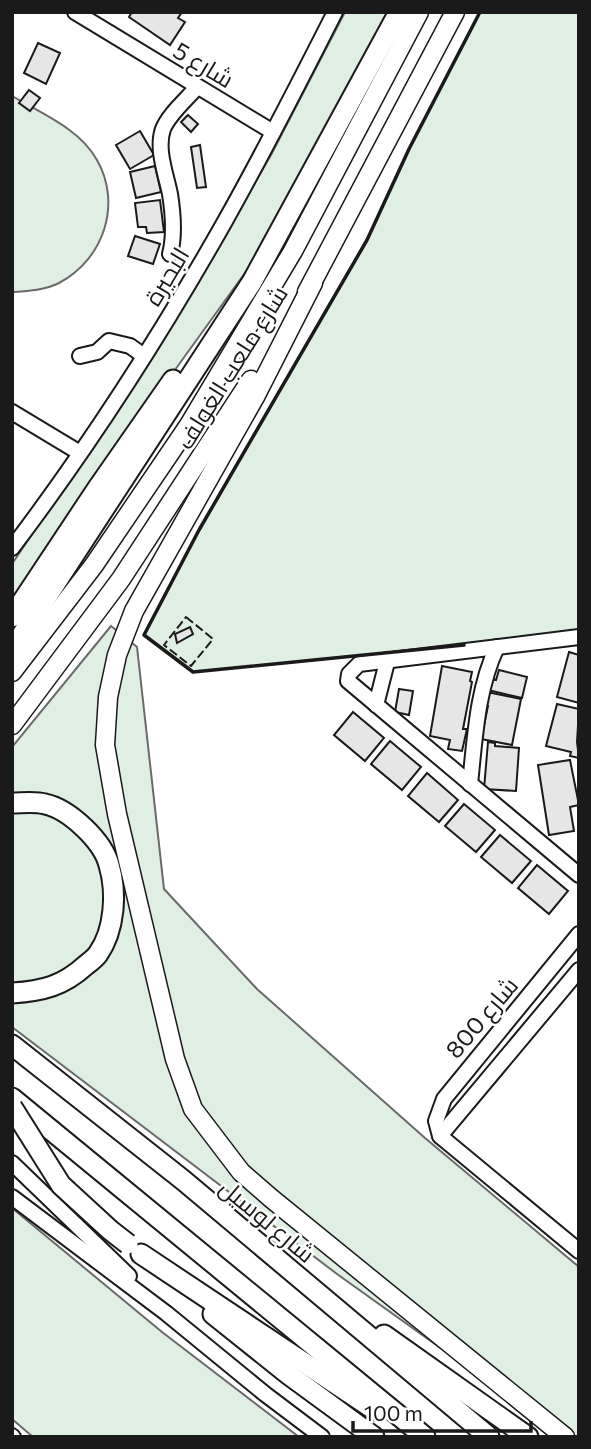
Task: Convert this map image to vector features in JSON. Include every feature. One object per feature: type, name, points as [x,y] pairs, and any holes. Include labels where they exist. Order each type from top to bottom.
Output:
[{"type":"highway","points":[[12,650],[252,282],[399,12]]},
{"type":"highway","points":[[12,617],[180,371],[237,292],[252,282]]},
{"type":"highway","points":[[12,803],[45,804],[70,816],[94,838],[109,863],[114,898],[109,927],[98,955],[71,979],[40,991],[12,993]]},
{"type":"highway","name":"شارع لوسيل","points":[[12,1045],[183,1181],[489,1437]]},
{"type":"highway","points":[[12,1098],[425,1437]]},
{"type":"highway","points":[[12,1107],[61,1185],[76,1200],[279,1366],[374,1437]]},
{"type":"highway","points":[[12,1119],[102,1173]]},
{"type":"highway","points":[[135,1249],[393,1422],[425,1437]]},
{"type":"highway","points":[[337,1310],[387,1337],[527,1437]]},
{"type":"main road","name":"شارع ملعب الغولف","points":[[12,672],[94,565],[189,425],[293,251],[419,12]]},
{"type":"main road","name":"شارع ملعب الغولف","points":[[12,725],[135,558],[209,448],[313,283],[455,12]]},
{"type":"main road","points":[[313,283],[256,396],[134,611],[117,654],[108,697],[106,745],[117,814],[175,1059],[193,1109],[241,1172],[565,1437]]},
{"type":"street","name":"شارع 5","points":[[75,12],[273,132]]},
{"type":"street","name":"البحيرة","points":[[12,548],[145,356],[225,222],[335,12]]},
{"type":"street","points":[[170,254],[173,243],[172,213],[161,149],[163,130],[197,87]]},
{"type":"street","points":[[80,356],[97,352],[109,341],[130,346],[145,356]]},
{"type":"street","points":[[12,412],[80,453]]},
{"type":"street","points":[[579,637],[359,664],[349,674],[349,684],[579,875]]},
{"type":"street","points":[[470,784],[477,720],[490,663],[497,647]]},
{"type":"street","points":[[376,705],[387,662]]},
{"type":"street","name":"شارع 800","points":[[440,1136],[436,1121],[444,1099],[579,934]]},
{"type":"street","points":[[564,954],[579,968]]},
{"type":"street","name":"شارع 800","points":[[440,1136],[579,968]]},
{"type":"street","points":[[440,1136],[579,1251]]},
{"type":"street","points":[[12,1163],[166,1313]]},
{"type":"street","points":[[12,1197],[166,1313],[322,1437]]},
{"type":"green space","points":[[345,12],[390,12],[295,193],[250,266],[146,410],[12,606],[12,564],[176,317],[271,155]]},
{"type":"green space","points":[[480,12],[579,12],[579,634],[193,672],[144,635],[199,530],[367,240],[409,149]]},
{"type":"green space","points":[[12,96],[81,139],[97,160],[108,194],[104,229],[97,245],[75,273],[54,285],[13,292]]},
{"type":"green space","points":[[111,626],[137,647],[164,889],[257,989],[425,1138],[579,1267],[579,1437],[565,1437],[337,1274],[12,1027],[12,747]]},
{"type":"green space","points":[[12,1208],[162,1332],[299,1437],[33,1437],[12,1419]]},
{"type":"building","points":[[132,12],[182,12],[178,18],[185,22],[170,45],[129,17]]},
{"type":"building","points":[[38,43],[60,53],[46,84],[24,73]]},
{"type":"building","points":[[29,90],[40,98],[30,111],[19,103]]},
{"type":"building","points":[[188,115],[198,124],[191,132],[181,122]]},
{"type":"building","points":[[140,131],[154,155],[130,169],[116,145]]},
{"type":"building","points":[[200,145],[206,187],[197,188],[191,147]]},
{"type":"building","points":[[155,166],[161,192],[136,198],[130,172]]},
{"type":"building","points":[[160,200],[164,232],[147,233],[146,227],[138,227],[135,203]]},
{"type":"building","points":[[135,236],[160,244],[153,264],[128,256]]},
{"type":"building","points":[[190,627],[193,634],[177,643],[175,634]]},
{"type":"building","points":[[569,652],[579,655],[579,703],[557,697]]},
{"type":"building","points":[[442,666],[472,672],[463,729],[467,729],[462,751],[448,749],[450,740],[430,736]]},
{"type":"building","points":[[499,670],[527,677],[522,698],[488,690],[491,679],[496,680]]},
{"type":"building","points":[[399,689],[413,691],[409,715],[395,712]]},
{"type":"building","points":[[487,692],[521,699],[512,745],[481,739],[488,706],[485,705]]},
{"type":"building","points":[[557,704],[579,709],[579,758],[570,756],[571,752],[546,746]]},
{"type":"building","points":[[353,712],[384,738],[365,761],[334,735]]},
{"type":"building","points":[[390,741],[421,767],[402,790],[371,764]]},
{"type":"building","points":[[488,742],[495,743],[495,746],[519,748],[516,791],[484,789]]},
{"type":"building","points":[[570,760],[579,805],[570,807],[574,831],[549,835],[538,765]]},
{"type":"building","points":[[427,773],[458,800],[439,822],[408,796]]},
{"type":"building","points":[[464,804],[495,830],[476,852],[445,826]]},
{"type":"building","points":[[500,835],[531,861],[512,883],[481,857]]},
{"type":"building","points":[[537,865],[568,891],[549,914],[518,888]]},
{"type":"fence","points":[[186,617],[213,639],[191,666],[164,645],[186,617]]},
{"type":"wall","points":[[464,645],[193,672],[144,635],[199,530],[367,240],[409,149],[480,12]]}]
